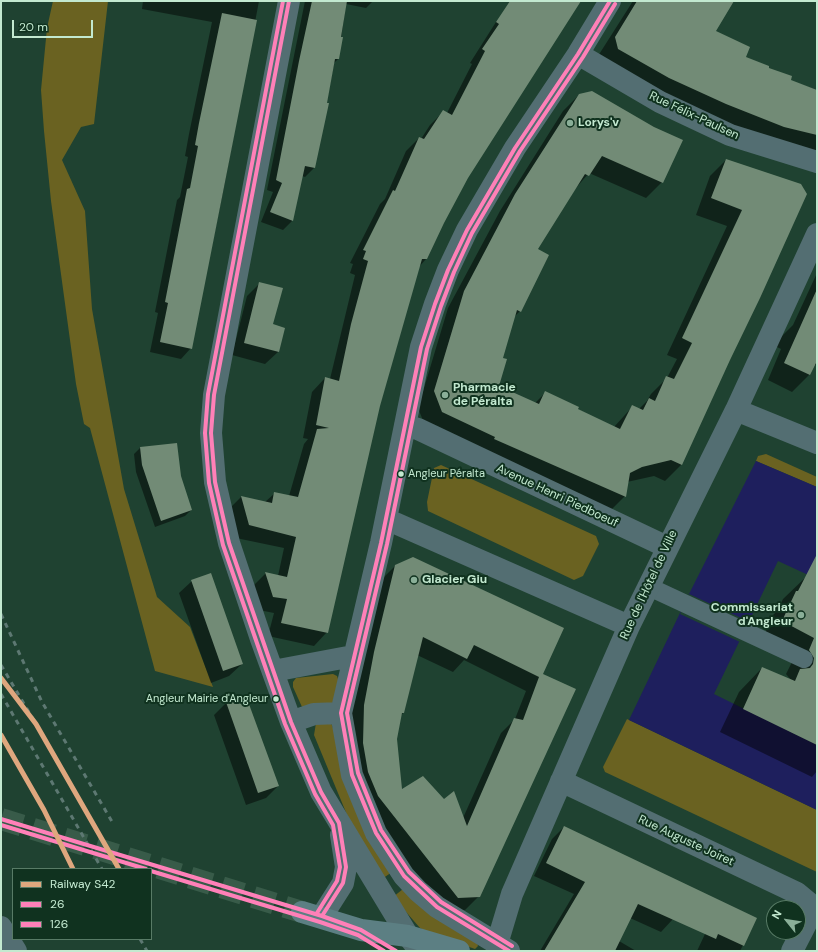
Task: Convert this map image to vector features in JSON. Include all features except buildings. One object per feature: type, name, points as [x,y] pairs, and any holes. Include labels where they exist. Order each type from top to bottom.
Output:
[{"type":"main road","points":[[312,914],[408,946],[459,951]]},
{"type":"street","points":[[289,1],[214,395],[211,433],[215,482],[229,543],[291,722],[321,792],[408,946]]},
{"type":"street","points":[[503,947],[437,907],[418,891],[404,876],[376,833],[352,775],[341,713],[386,519],[421,347],[448,270],[467,230],[515,148],[578,54],[610,1]]},
{"type":"street","name":"Rue Félix-Paulsen","points":[[578,54],[660,102],[730,135],[817,162]]},
{"type":"street","name":"Rue de l'Hôtel de Ville","points":[[503,947],[512,894],[629,626],[666,547],[736,410],[817,234]]},
{"type":"street","points":[[736,410],[817,443]]},
{"type":"street","name":"Avenue Henri Piedboeuf","points":[[404,425],[418,430],[666,547]]},
{"type":"street","points":[[386,519],[629,626]]},
{"type":"street","points":[[647,586],[804,659]]},
{"type":"street","points":[[273,671],[353,656]]},
{"type":"street","points":[[291,722],[314,714],[341,713]]},
{"type":"street","name":"Rue Auguste Joiret","points":[[561,781],[797,893],[809,903],[810,916],[792,951]]},
{"type":"street","points":[[312,914],[343,883],[346,867],[340,824]]},
{"type":"street","points":[[1,927],[16,951]]},
{"type":"shaded area","points":[[53,1],[108,1],[94,124],[81,127],[62,160],[85,211],[92,309],[124,489],[157,597],[190,627],[213,687],[155,671],[90,428],[84,424],[76,384],[51,201],[44,131],[41,90],[47,28]]},
{"type":"shaded area","points":[[766,454],[817,477],[817,487],[756,461],[758,456]]},
{"type":"shaded area","points":[[756,461],[817,487],[817,579],[778,561],[714,694],[817,745],[817,810],[629,720],[689,594]]},
{"type":"shaded area","points":[[441,465],[596,536],[599,544],[583,576],[574,580],[428,511],[427,502],[434,468]]},
{"type":"shaded area","points":[[333,674],[337,676],[339,682],[332,705],[302,707],[293,687],[293,682],[296,678]]},
{"type":"shaded area","points":[[627,719],[817,810],[817,872],[605,772],[603,767]]},
{"type":"shaded area","points":[[316,723],[331,723],[392,872],[382,879],[357,839],[314,735]]},
{"type":"shaded area","points":[[403,889],[477,943],[478,946],[475,949],[427,932],[420,928],[393,897]]},
{"type":"pier","points":[[689,594],[750,622],[740,642],[680,614]]},
{"type":"tunnel","points":[[1,819],[302,912]]},
{"type":"railway","points":[[1,614],[42,702],[114,825]]},
{"type":"railway","points":[[1,665],[36,724]]},
{"type":"railway","points":[[1,694],[101,868]]},
{"type":"railway","points":[[141,940],[147,951]]},
{"type":"rail line","name":"S42","points":[[1,678],[36,724],[118,868]]},
{"type":"rail line","name":"S42","points":[[1,735],[44,810],[73,868]]},
{"type":"transit line","name":"126","points":[[283,1],[208,394],[205,433],[209,483],[223,545],[285,724],[315,794],[333,825],[340,867],[337,881],[317,913]]},
{"type":"transit line","name":"26","points":[[289,1],[214,395],[211,433],[215,482],[229,543],[291,722],[321,792],[339,823],[346,867],[343,883],[322,916]]},
{"type":"transit line","name":"26","points":[[509,951],[437,907],[404,876],[376,833],[352,775],[341,713],[381,543],[421,347],[435,304],[448,270],[467,230],[515,148],[578,54],[610,1]]},
{"type":"transit line","name":"126","points":[[512,946],[441,902],[409,872],[381,830],[358,773],[347,713],[387,544],[427,349],[441,306],[454,272],[472,233],[520,151],[583,57],[615,4]]},
{"type":"transit line","name":"26","points":[[1,819],[322,916],[361,930],[396,951]]},
{"type":"transit line","name":"126","points":[[1,825],[143,868]]},
{"type":"transit line","name":"126","points":[[152,871],[358,935],[384,951]]},
{"type":"place","name":"Lorys'v","points":[[570,123]]},
{"type":"place","name":"Pharmacie de Péralta","points":[[445,395]]},
{"type":"place","name":"Angleur Péralta","points":[[401,474]]},
{"type":"place","name":"Glacier Giu","points":[[414,580]]},
{"type":"place","name":"Commissariat d'Angleur","points":[[801,615]]},
{"type":"place","name":"Angleur Mairie d'Angleur","points":[[276,699]]}]
